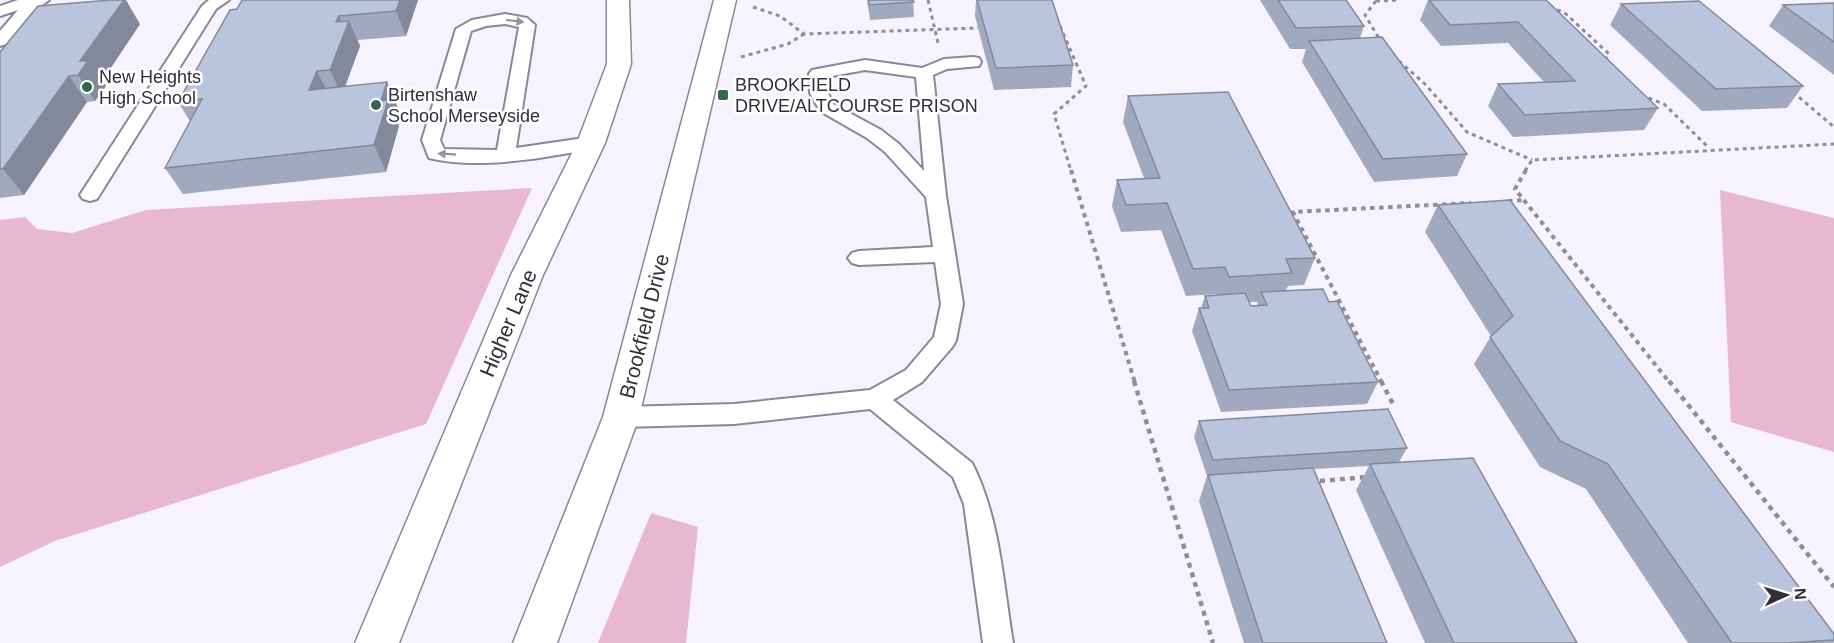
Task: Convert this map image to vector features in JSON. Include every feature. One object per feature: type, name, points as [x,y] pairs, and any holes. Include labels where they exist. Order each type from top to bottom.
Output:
[{"type":"street","name":"Higher Lane","points":[[377,643],[527,275],[591,143],[619,64],[618,0]]},
{"type":"street","name":"Brookfield Drive","points":[[535,643],[621,417],[724,2]]},
{"type":"lane","points":[[0,11],[33,0]]},
{"type":"lane","points":[[0,41],[29,7],[41,0]]},
{"type":"lane","points":[[90,195],[210,6],[221,0]]},
{"type":"lane","points":[[506,153],[527,25],[516,19],[483,21],[464,29],[431,140],[436,153],[447,155],[506,153],[559,150],[591,143]]},
{"type":"lane","points":[[936,196],[892,148],[874,134],[826,107],[819,93],[818,74],[865,65],[924,72],[944,64],[973,62]]},
{"type":"lane","points":[[621,417],[734,414],[875,399],[914,376],[945,340],[952,304],[936,196],[924,72]]},
{"type":"lane","points":[[860,258],[944,254]]},
{"type":"lane","points":[[875,399],[963,470],[977,504],[998,643]]},
{"type":"path","points":[[928,0],[944,64]]},
{"type":"path","points":[[1382,43],[1365,15],[1376,0],[1400,0]]},
{"type":"path","points":[[724,2],[765,8],[788,20],[804,34]]},
{"type":"path","points":[[1548,5],[1566,14],[1609,54],[1601,67]]},
{"type":"path","points":[[1056,16],[1086,86],[1054,114],[1213,643]]},
{"type":"path","points":[[710,62],[750,56],[788,44],[804,34],[978,28]]},
{"type":"path","points":[[1395,58],[1425,84],[1467,132],[1533,160],[1834,144]]},
{"type":"path","points":[[1790,90],[1834,127]]},
{"type":"path","points":[[1635,92],[1664,104],[1710,149]]},
{"type":"path","points":[[1533,160],[1515,189],[1834,587]]},
{"type":"path","points":[[1501,201],[1524,200]]},
{"type":"path","points":[[1393,404],[1293,212],[1478,203]]},
{"type":"path","points":[[1320,481],[1377,476]]},
{"type":"shaded area","points":[[532,188],[426,424],[55,541],[0,567],[0,220],[25,217],[37,229],[72,233],[146,210]]},
{"type":"shaded area","points":[[1720,190],[1834,218],[1834,452],[1731,422]]},
{"type":"shaded area","points":[[651,513],[698,527],[686,643],[598,643]]},
{"type":"building","points":[[124,0],[80,61],[88,61],[78,75],[69,76],[3,169],[0,169],[0,52],[38,6]]},
{"type":"building","points":[[242,0],[400,0],[396,11],[339,16],[336,22],[349,21],[330,70],[317,71],[309,90],[387,82],[381,101],[388,100],[374,145],[165,168],[202,99],[178,102],[230,10],[237,9]]},
{"type":"building","points":[[869,0],[913,0],[914,2],[869,5]]},
{"type":"building","points":[[977,0],[1052,0],[1073,65],[996,68]]},
{"type":"building","points":[[1278,0],[1346,0],[1364,26],[1296,28]]},
{"type":"building","points":[[1429,0],[1546,0],[1658,108],[1525,115],[1498,84],[1575,81],[1518,22],[1450,25]]},
{"type":"building","points":[[1699,1],[1803,86],[1716,89],[1621,4]]},
{"type":"building","points":[[1834,3],[1834,42],[1783,5]]},
{"type":"building","points":[[1382,37],[1467,154],[1383,159],[1309,41]]},
{"type":"building","points":[[1228,92],[1315,258],[1286,259],[1292,273],[1229,277],[1225,267],[1193,269],[1167,203],[1126,205],[1117,180],[1160,178],[1128,96]]},
{"type":"building","points":[[1510,200],[1834,634],[1834,640],[1732,643],[1608,464],[1560,441],[1490,337],[1513,316],[1438,205]]},
{"type":"building","points":[[1323,289],[1329,302],[1337,301],[1378,382],[1229,390],[1199,308],[1209,308],[1205,296],[1245,293],[1251,306],[1267,305],[1261,292]]},
{"type":"building","points":[[1388,409],[1407,448],[1213,460],[1199,421]]},
{"type":"building","points":[[1473,458],[1577,643],[1454,643],[1370,464]]},
{"type":"building","points":[[1313,468],[1387,643],[1263,643],[1208,475]]},
{"type":"place","name":"New Heights High School","points":[[87,87]]},
{"type":"place","name":"BROOKFIELD DRIVE/ALTCOURSE PRISON","points":[[723,95]]},
{"type":"place","name":"Birtenshaw School Merseyside","points":[[376,105]]}]
